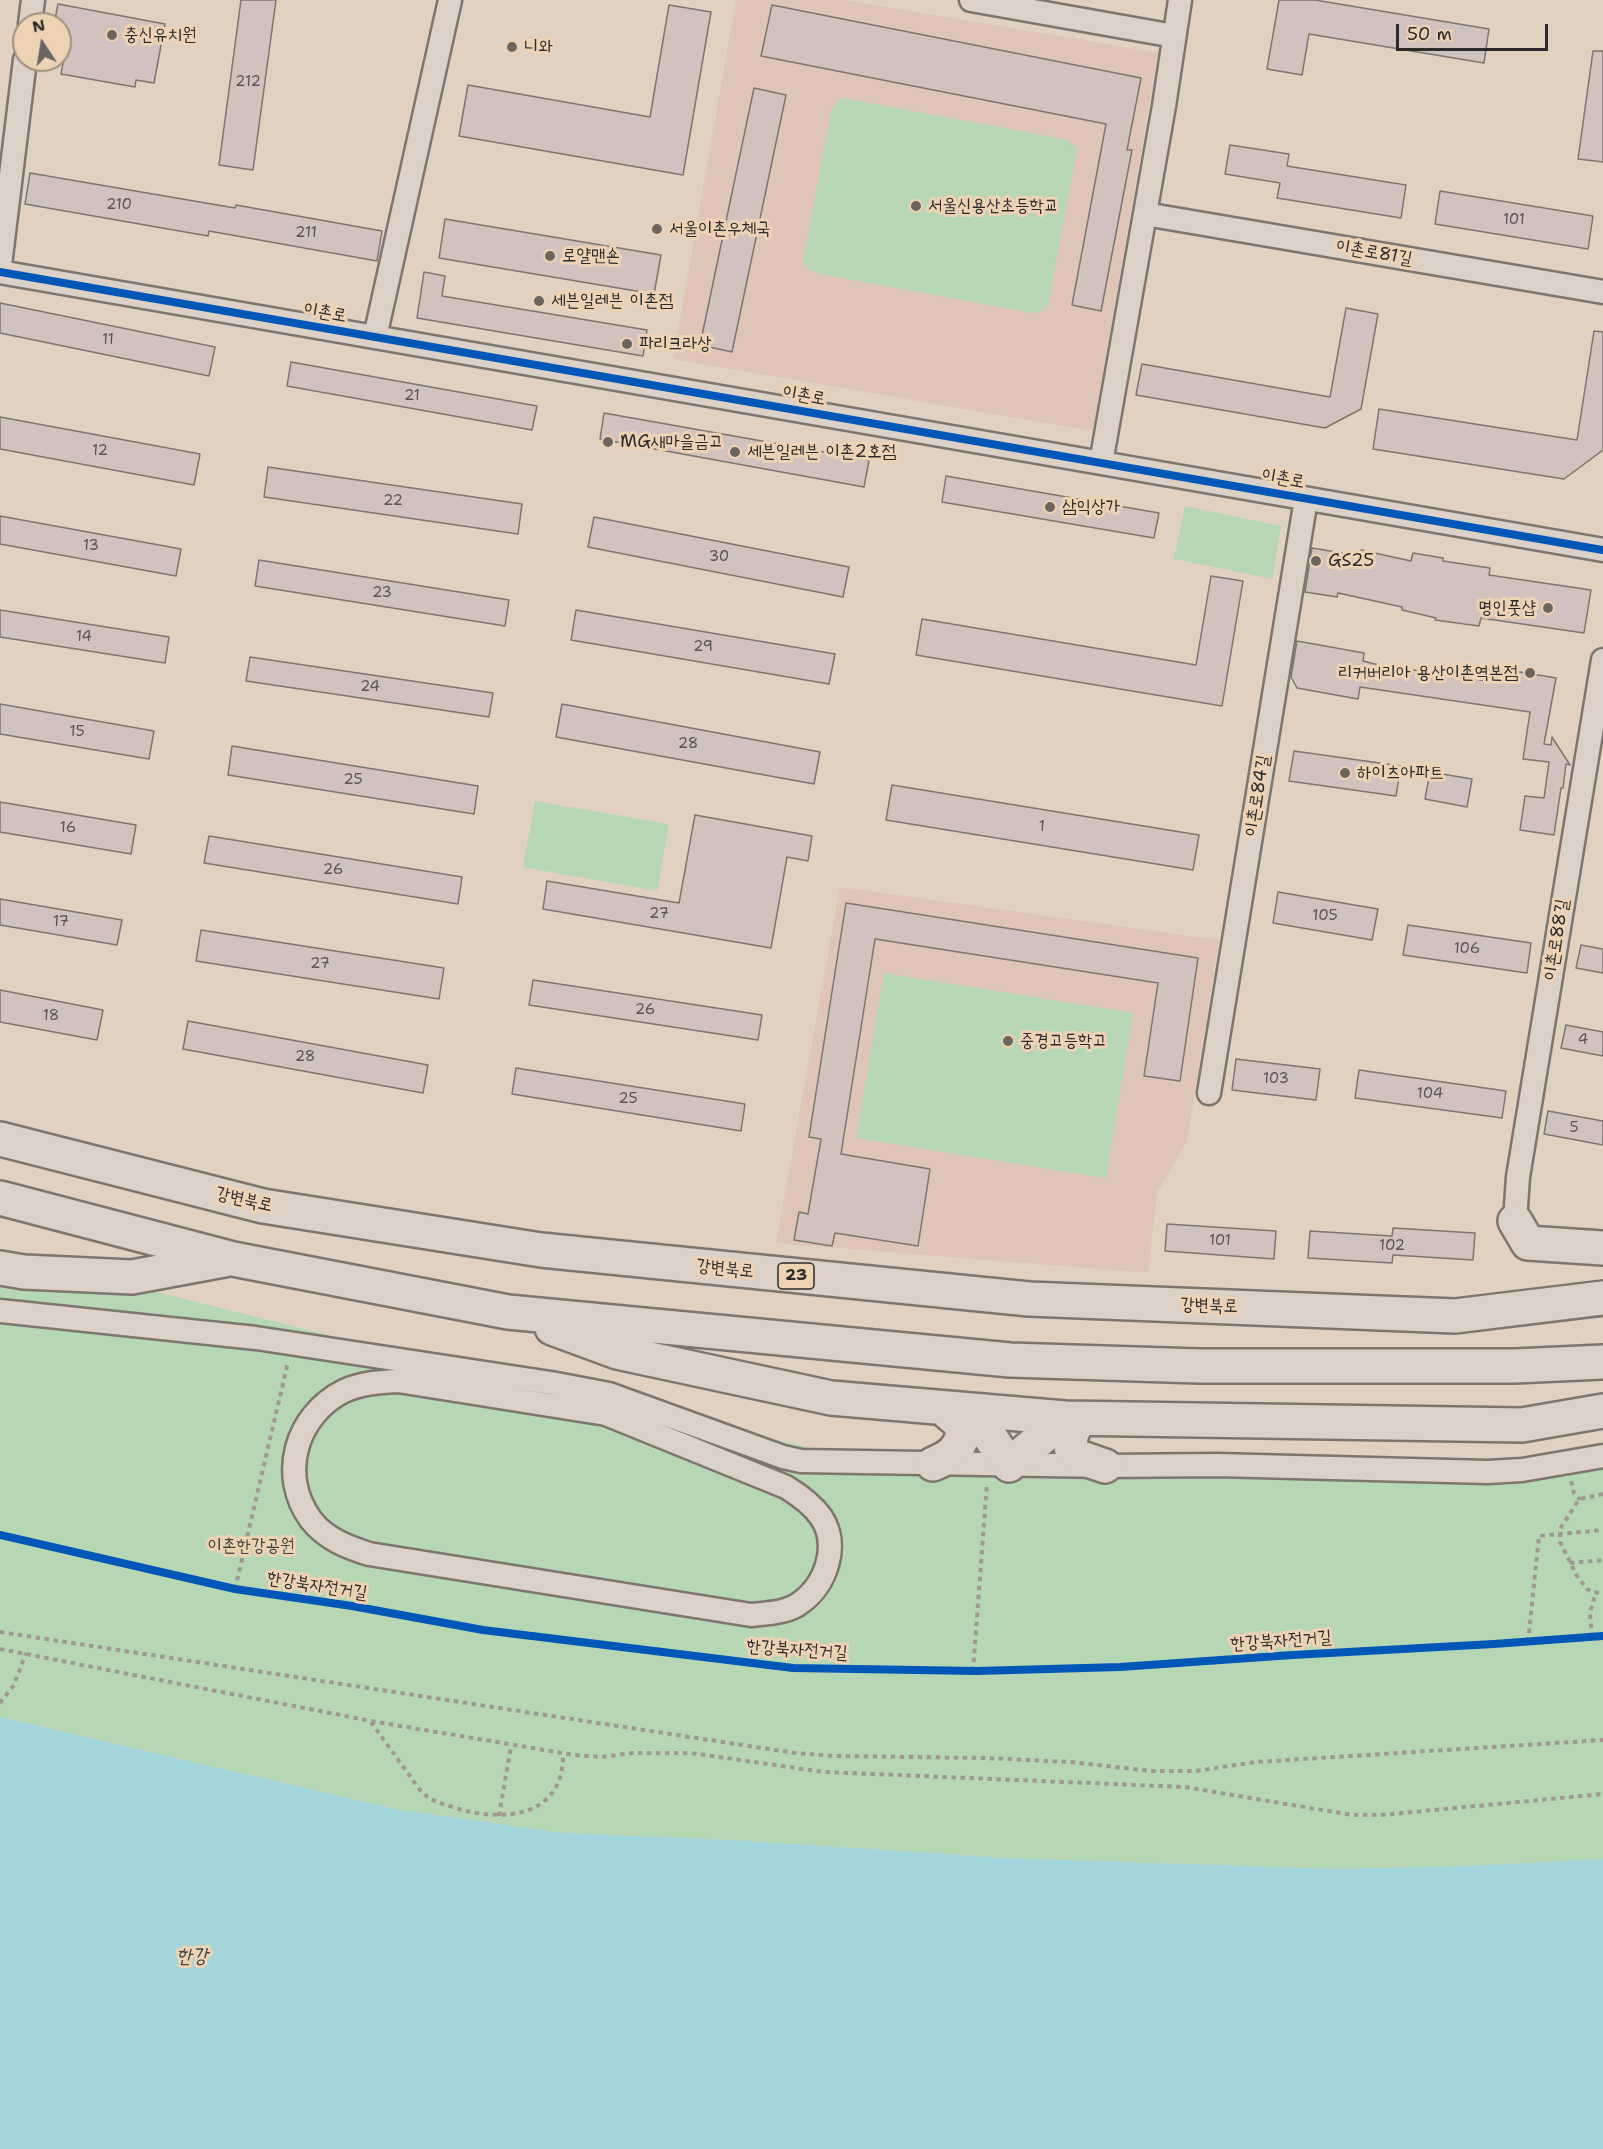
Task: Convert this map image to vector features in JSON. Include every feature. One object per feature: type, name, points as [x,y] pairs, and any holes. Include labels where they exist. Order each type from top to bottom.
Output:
[{"type":"highway","name":"강변북로","points":[[0,1139],[263,1206],[530,1248],[1029,1299],[1455,1316],[1603,1298]]},
{"type":"highway","points":[[0,1198],[233,1259],[508,1312],[1010,1360],[1199,1366],[1515,1366],[1603,1362]]},
{"type":"highway","points":[[1515,1221],[1528,1243],[1603,1248]]},
{"type":"highway","points":[[0,1268],[24,1272],[132,1277],[233,1259]]},
{"type":"highway","points":[[508,1312],[617,1352],[831,1398],[1073,1418],[1522,1425],[1603,1411]]},
{"type":"highway","points":[[933,1464],[950,1457],[960,1446],[964,1433],[958,1421],[957,1409]]},
{"type":"highway","points":[[957,1409],[998,1465],[1073,1418]]},
{"type":"highway","points":[[1073,1418],[1070,1437],[1073,1455],[1105,1466]]},
{"type":"street","points":[[375,337],[450,0]]},
{"type":"street","points":[[971,0],[1174,36]]},
{"type":"street","points":[[1101,463],[1164,106],[1180,0]]},
{"type":"street","points":[[0,265],[24,72]]},
{"type":"street","name":"이촌로81길","points":[[1145,214],[1603,292]]},
{"type":"street","name":"이촌로","points":[[0,272],[1603,550]]},
{"type":"street","name":"이촌로84길","points":[[1209,1093],[1306,499]]},
{"type":"street","name":"이촌로88길","points":[[1515,1221],[1518,1177],[1603,660]]},
{"type":"street","points":[[0,1311],[292,1344],[551,1383],[609,1395],[783,1457],[801,1461],[998,1465],[1217,1465],[1488,1472],[1522,1470],[1603,1456]]},
{"type":"street","points":[[398,1381],[606,1414],[786,1487],[807,1501],[822,1518],[829,1538],[826,1572],[816,1589],[799,1604],[779,1612],[751,1615],[369,1554],[345,1547],[326,1535],[311,1520],[300,1499],[294,1473],[296,1448],[305,1425],[322,1406],[345,1390],[371,1383],[398,1381]]},
{"type":"path","points":[[235,1589],[292,1344]]},
{"type":"path","points":[[961,1671],[975,1671],[998,1465]]},
{"type":"path","points":[[1603,1494],[1578,1501],[1560,1529],[1560,1542],[1570,1563],[1587,1589],[1603,1595]]},
{"type":"path","points":[[1528,1642],[1539,1536],[1603,1530]]},
{"type":"path","points":[[1570,1563],[1603,1560]]},
{"type":"path","points":[[1592,1637],[1590,1613],[1596,1592]]},
{"type":"path","points":[[0,1632],[795,1753],[835,1756],[986,1758],[1070,1762],[1150,1772],[1196,1771],[1256,1762],[1603,1740]]},
{"type":"path","points":[[1581,1637],[1603,1636]]},
{"type":"path","points":[[1516,1643],[1538,1641]]},
{"type":"path","points":[[0,1649],[371,1721],[563,1754],[602,1756],[632,1753],[691,1753],[824,1772],[1185,1787],[1352,1815],[1381,1815],[1603,1794]]},
{"type":"path","points":[[0,1703],[14,1685],[26,1653]]},
{"type":"path","points":[[371,1721],[428,1800],[469,1812],[499,1816],[528,1812],[543,1802],[554,1789],[564,1767],[563,1754]]},
{"type":"path","points":[[499,1816],[511,1746]]},
{"type":"shaded area","name":"서울신용산초등학교","points":[[736,0],[845,0],[1158,53],[1093,431],[673,359]]},
{"type":"shaded area","name":"중경고등학고","points":[[840,887],[1219,940],[1187,1142],[1157,1193],[1148,1273],[776,1243]]},
{"type":"green space","points":[[843,98],[1068,140],[1077,150],[1048,304],[1040,312],[1033,313],[820,274],[806,268],[803,261],[831,111]]},
{"type":"green space","points":[[1185,506],[1281,526],[1272,579],[1174,559]]},
{"type":"green space","points":[[535,801],[669,824],[657,891],[523,867]]},
{"type":"green space","points":[[884,973],[1133,1013],[1106,1178],[856,1138]]},
{"type":"green space","name":"이촌한강공원","points":[[0,1253],[393,1351],[842,1455],[1540,1466],[1603,1454],[1603,1859],[1338,1869],[1005,1858],[734,1840],[564,1833],[395,1809],[0,1717]]},
{"type":"water","name":"한강","points":[[0,1717],[395,1809],[564,1833],[734,1840],[1005,1858],[1338,1869],[1603,1859],[1603,2149],[0,2149]]},
{"type":"building","points":[[241,0],[276,0],[253,170],[219,165]]},
{"type":"building","points":[[1279,0],[1315,0],[1489,29],[1484,63],[1309,34],[1302,75],[1267,69]]},
{"type":"building","name":"충신유치원","points":[[58,4],[165,24],[154,83],[136,80],[135,87],[61,74],[61,72],[72,72],[72,12],[56,12]]},
{"type":"building","points":[[669,5],[711,12],[683,175],[459,136],[468,85],[650,117]]},
{"type":"building","points":[[772,5],[1141,78],[1127,150],[1132,150],[1101,311],[1072,305],[1106,124],[761,56]]},
{"type":"building","points":[[1593,51],[1603,51],[1603,162],[1578,159]]},
{"type":"building","points":[[754,88],[786,95],[732,352],[700,345]]},
{"type":"building","points":[[1230,145],[1289,154],[1287,166],[1406,185],[1401,218],[1277,198],[1280,183],[1225,174]]},
{"type":"building","points":[[30,173],[235,208],[236,205],[382,231],[377,261],[209,231],[208,236],[25,204]]},
{"type":"building","points":[[1440,191],[1593,216],[1588,249],[1435,224]]},
{"type":"building","name":"로얄맨숀","points":[[445,219],[661,255],[654,294],[439,258]]},
{"type":"building","points":[[424,272],[445,276],[442,296],[647,330],[643,356],[417,318]]},
{"type":"building","points":[[0,303],[215,347],[209,376],[0,333]]},
{"type":"building","points":[[1346,308],[1378,314],[1361,409],[1325,428],[1136,395],[1142,364],[1330,397]]},
{"type":"building","points":[[1594,331],[1603,332],[1603,450],[1564,479],[1373,449],[1379,409],[1577,440]]},
{"type":"building","points":[[291,362],[537,406],[532,430],[287,386]]},
{"type":"building","points":[[604,413],[869,460],[864,487],[600,439]]},
{"type":"building","points":[[0,417],[200,454],[194,485],[0,449]]},
{"type":"building","points":[[268,467],[522,504],[518,534],[264,497]]},
{"type":"building","name":"삼익상가","points":[[946,476],[1159,513],[1154,538],[942,502]]},
{"type":"building","points":[[0,516],[181,549],[176,576],[0,544]]},
{"type":"building","points":[[594,517],[849,567],[843,597],[588,547]]},
{"type":"building","points":[[1312,548],[1360,556],[1361,550],[1411,561],[1413,553],[1443,558],[1443,561],[1490,568],[1489,575],[1591,590],[1584,633],[1481,618],[1479,626],[1435,620],[1436,618],[1402,610],[1402,607],[1338,593],[1337,597],[1305,592]]},
{"type":"building","points":[[259,560],[509,600],[505,626],[255,586]]},
{"type":"building","points":[[1211,576],[1243,581],[1222,706],[916,655],[922,619],[1196,665]]},
{"type":"building","points":[[0,610],[169,637],[165,663],[0,637]]},
{"type":"building","points":[[576,610],[835,654],[829,684],[571,640]]},
{"type":"building","points":[[1297,641],[1364,653],[1363,661],[1379,665],[1488,681],[1490,667],[1556,678],[1544,744],[1551,745],[1552,737],[1570,765],[1566,764],[1554,835],[1520,830],[1525,796],[1544,798],[1549,762],[1523,759],[1530,712],[1360,687],[1358,699],[1297,688],[1291,677]]},
{"type":"building","points":[[250,657],[493,693],[489,717],[246,681]]},
{"type":"building","points":[[0,704],[154,731],[149,759],[0,734]]},
{"type":"building","points":[[562,704],[820,752],[814,784],[556,737]]},
{"type":"building","points":[[232,746],[478,786],[474,814],[228,775]]},
{"type":"building","name":"하이츠아파트","points":[[1294,751],[1401,766],[1396,796],[1289,781]]},
{"type":"building","name":"하이츠아파트","points":[[1430,772],[1472,779],[1467,807],[1425,799]]},
{"type":"building","points":[[892,785],[1199,835],[1193,870],[886,820]]},
{"type":"building","points":[[0,802],[136,825],[131,854],[0,832]]},
{"type":"building","points":[[695,815],[812,836],[808,861],[787,857],[771,948],[543,909],[547,881],[679,903]]},
{"type":"building","points":[[209,836],[462,877],[458,904],[204,863]]},
{"type":"building","points":[[1278,892],[1378,909],[1372,940],[1273,923]]},
{"type":"building","points":[[0,899],[122,920],[117,945],[0,925]]},
{"type":"building","points":[[846,903],[1198,958],[1180,1081],[1144,1076],[1158,983],[875,939],[841,1154],[930,1169],[918,1246],[835,1233],[832,1246],[794,1240],[799,1212],[808,1214],[821,1139],[809,1137]]},
{"type":"building","points":[[1408,925],[1531,943],[1527,973],[1403,955]]},
{"type":"building","points":[[201,930],[444,968],[439,999],[196,961]]},
{"type":"building","points":[[1581,945],[1603,949],[1603,973],[1576,968]]},
{"type":"building","points":[[533,980],[762,1015],[758,1040],[529,1005]]},
{"type":"building","points":[[0,990],[103,1010],[97,1040],[0,1022]]},
{"type":"building","points":[[188,1021],[428,1065],[423,1093],[183,1049]]},
{"type":"building","points":[[1566,1025],[1603,1032],[1603,1056],[1561,1048]]},
{"type":"building","points":[[1236,1059],[1320,1069],[1316,1100],[1232,1090]]},
{"type":"building","points":[[516,1068],[745,1104],[741,1131],[512,1094]]},
{"type":"building","points":[[1359,1070],[1506,1091],[1502,1118],[1355,1098]]},
{"type":"building","points":[[1548,1111],[1603,1121],[1603,1145],[1544,1134]]},
{"type":"building","points":[[1167,1224],[1276,1231],[1274,1259],[1165,1251]]},
{"type":"building","points":[[1393,1228],[1475,1233],[1473,1260],[1393,1255],[1392,1263],[1308,1258],[1310,1231],[1392,1236]]},
{"type":"cycle path","points":[[0,272],[1603,550]]},
{"type":"cycle path","name":"한강북자전거길","points":[[0,1535],[235,1589],[352,1606],[483,1630],[793,1668],[977,1671],[1120,1667],[1603,1636]]},
{"type":"place","name":"충신유치원","points":[[112,35]]},
{"type":"place","name":"니와","points":[[512,47]]},
{"type":"place","name":"서울신용산초등학교","points":[[916,206]]},
{"type":"place","name":"서울이촌우체국","points":[[657,229]]},
{"type":"place","name":"로얄맨숀","points":[[550,256]]},
{"type":"place","name":"세븐일레븐 이촌점","points":[[539,301]]},
{"type":"place","name":"파리크라상","points":[[627,344]]},
{"type":"place","name":"MG새마을금고","points":[[608,442]]},
{"type":"place","name":"세븐일레븐 이촌2호점","points":[[735,452]]},
{"type":"place","name":"삼익상가","points":[[1050,507]]},
{"type":"place","name":"GS25","points":[[1316,561]]},
{"type":"place","name":"명인풋샵","points":[[1548,608]]},
{"type":"place","name":"리커버리아 용산이촌역본점","points":[[1530,673]]},
{"type":"place","name":"하이츠아파트","points":[[1345,773]]},
{"type":"place","name":"중경고등학고","points":[[1008,1041]]}]
